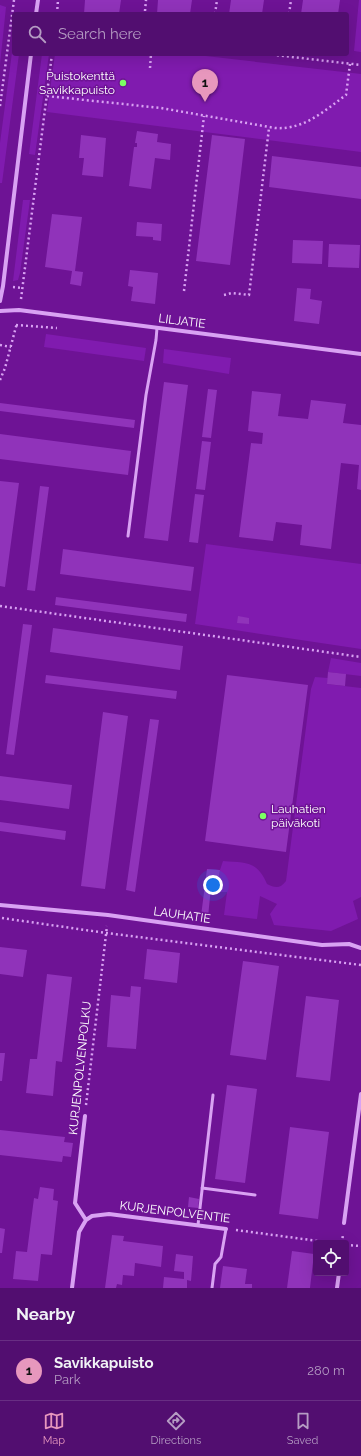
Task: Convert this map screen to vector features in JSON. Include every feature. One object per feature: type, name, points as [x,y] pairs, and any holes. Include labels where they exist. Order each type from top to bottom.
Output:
[{"type":"street","points":[[36,12],[38,0]]},
{"type":"street","points":[[0,302],[31,56]]},
{"type":"street","name":"LILJATIE","points":[[0,311],[19,310],[361,354]]},
{"type":"street","name":"LAUHATIE","points":[[0,905],[108,915],[322,945],[349,944],[361,948]]},
{"type":"street","points":[[344,1223],[361,1094]]},
{"type":"street","name":"KURJENPOLVENPOLKU","points":[[85,1116],[76,1203],[86,1220]]},
{"type":"street","name":"KURJENPOLVENTIE","points":[[86,1220],[92,1216],[109,1214],[226,1229]]},
{"type":"street","points":[[72,1288],[79,1232],[86,1220]]},
{"type":"street","points":[[337,1288],[339,1276]]},
{"type":"lane","points":[[128,536],[146,395],[157,328]]},
{"type":"lane","points":[[198,1225],[213,1095]]},
{"type":"lane","points":[[202,1188],[255,1195]]},
{"type":"lane","points":[[212,1288],[215,1264],[222,1257],[226,1229]]},
{"type":"path","points":[[10,0],[14,1],[13,12]]},
{"type":"path","points":[[57,12],[58,0]]},
{"type":"path","points":[[145,11],[146,0]]},
{"type":"path","points":[[215,12],[217,0]]},
{"type":"path","points":[[289,12],[290,0]]},
{"type":"path","points":[[0,106],[12,23]]},
{"type":"path","points":[[0,380],[5,368],[19,310],[52,56]]},
{"type":"path","points":[[150,68],[151,56]]},
{"type":"path","points":[[284,56],[361,65]]},
{"type":"path","points":[[47,96],[161,108],[287,129],[310,121],[346,95],[350,64]]},
{"type":"path","points":[[184,291],[204,116]]},
{"type":"path","points":[[224,295],[232,293],[249,295],[270,127]]},
{"type":"path","points":[[0,345],[10,348]]},
{"type":"path","points":[[0,606],[361,657]]},
{"type":"path","name":"KURJENPOLVENPOLKU","points":[[85,1116],[108,915]]},
{"type":"path","points":[[0,918],[361,965]]},
{"type":"path","name":"KURJENPOLVENTIE","points":[[226,1229],[313,1240]]},
{"type":"path","points":[[349,1245],[361,1246]]},
{"type":"shaded area","points":[[359,0],[361,0],[361,52],[354,51]]},
{"type":"shaded area","points":[[0,5],[6,7],[0,64]]},
{"type":"shaded area","points":[[12,53],[12,56],[19,56],[2,183],[0,183],[0,143]]},
{"type":"shaded area","points":[[42,56],[49,56],[35,155],[29,154]]},
{"type":"shaded area","points":[[55,56],[205,56],[361,74],[361,152],[47,112]]},
{"type":"shaded area","points":[[23,200],[30,200],[20,273],[18,280],[13,281]]},
{"type":"shaded area","points":[[46,334],[146,348],[144,361],[44,347]]},
{"type":"shaded area","points":[[164,349],[231,358],[229,374],[163,363]]},
{"type":"shaded area","points":[[206,544],[361,564],[361,649],[195,624]]},
{"type":"shaded area","points":[[331,658],[361,663],[361,676],[328,672]]},
{"type":"shaded area","points":[[315,677],[328,678],[327,684],[361,688],[361,897],[353,901],[358,919],[331,931],[274,925],[270,914],[277,904],[260,896],[257,919],[224,915],[227,892],[221,892],[217,888],[223,861],[250,864],[259,871],[267,884],[272,886],[279,887],[286,881],[311,689]]},
{"type":"building","points":[[85,0],[121,0],[119,12],[84,12]]},
{"type":"building","points":[[158,0],[192,0],[190,12],[157,12]]},
{"type":"building","points":[[231,0],[264,0],[262,12],[229,12]]},
{"type":"building","points":[[303,0],[340,0],[338,12],[301,12]]},
{"type":"building","points":[[137,131],[158,134],[157,142],[171,144],[170,160],[155,158],[151,189],[129,186],[134,147],[137,147],[137,143],[135,143]]},
{"type":"building","points":[[81,135],[106,138],[103,177],[82,175],[84,158],[79,158]]},
{"type":"building","points":[[212,135],[245,139],[230,265],[196,261]]},
{"type":"building","points":[[272,156],[361,167],[361,199],[269,187]]},
{"type":"building","points":[[52,214],[82,217],[75,271],[83,272],[81,286],[70,284],[72,271],[45,267]]},
{"type":"building","points":[[137,222],[162,224],[161,241],[153,240],[153,237],[136,236]]},
{"type":"building","points":[[293,240],[323,241],[322,264],[292,263]]},
{"type":"building","points":[[329,244],[360,245],[359,268],[328,267]]},
{"type":"building","points":[[130,270],[158,273],[155,304],[131,301],[133,287],[128,286]]},
{"type":"building","points":[[297,288],[311,289],[310,299],[322,301],[319,324],[294,321]]},
{"type":"building","points":[[164,382],[188,385],[168,541],[144,538]]},
{"type":"building","points":[[208,389],[217,390],[211,438],[202,437]]},
{"type":"building","points":[[252,391],[281,394],[278,416],[308,419],[311,400],[346,404],[343,423],[361,425],[361,490],[357,489],[359,465],[341,463],[331,549],[300,545],[302,525],[276,522],[273,541],[239,537],[251,443],[262,444],[263,433],[248,431]]},
{"type":"building","points":[[0,403],[135,420],[134,428],[0,411]]},
{"type":"building","points":[[0,434],[131,451],[128,475],[0,459]]},
{"type":"building","points":[[202,441],[211,442],[205,490],[196,489]]},
{"type":"building","points":[[0,481],[19,483],[5,587],[0,586]]},
{"type":"building","points":[[40,486],[49,487],[35,591],[27,590]]},
{"type":"building","points":[[195,494],[204,495],[198,543],[189,542]]},
{"type":"building","points":[[63,549],[194,567],[191,591],[60,574]]},
{"type":"building","points":[[56,597],[187,614],[186,622],[55,605]]},
{"type":"building","points":[[238,616],[249,618],[249,624],[237,623]]},
{"type":"building","points":[[23,624],[32,625],[14,755],[6,754]]},
{"type":"building","points":[[53,628],[183,646],[180,670],[50,652]]},
{"type":"building","points":[[328,672],[346,674],[345,686],[327,684]]},
{"type":"building","points":[[46,675],[177,691],[176,699],[45,683]]},
{"type":"building","name":"Lauhatien päiväkoti","points":[[227,675],[308,685],[286,852],[205,841]]},
{"type":"building","points":[[103,712],[128,716],[105,889],[81,886]]},
{"type":"building","points":[[150,719],[159,720],[135,892],[126,890]]},
{"type":"building","points":[[0,776],[72,785],[69,809],[0,800]]},
{"type":"building","points":[[0,822],[66,831],[65,840],[0,831]]},
{"type":"building","points":[[207,869],[220,870],[217,888],[211,887],[208,917],[201,916]]},
{"type":"building","points":[[0,947],[27,950],[23,977],[0,974]]},
{"type":"building","points":[[147,949],[180,953],[177,983],[144,979]]},
{"type":"building","points":[[243,961],[279,966],[266,1060],[230,1055]]},
{"type":"building","points":[[47,974],[72,977],[62,1062],[56,1061],[53,1096],[26,1093],[30,1059],[37,1059]]},
{"type":"building","points":[[131,986],[141,987],[136,1049],[107,1047],[111,995],[130,997]]},
{"type":"building","points":[[306,996],[339,1000],[330,1081],[296,1077]]},
{"type":"building","points":[[0,1053],[5,1053],[2,1081],[0,1081]]},
{"type":"building","points":[[227,1085],[257,1089],[245,1183],[215,1179]]},
{"type":"building","points":[[290,1127],[329,1132],[318,1219],[279,1214]]},
{"type":"building","points":[[0,1130],[65,1137],[64,1142],[73,1143],[71,1157],[63,1156],[62,1162],[0,1155]]},
{"type":"building","points":[[40,1187],[54,1189],[53,1200],[58,1201],[52,1255],[41,1254],[38,1281],[13,1279],[16,1251],[27,1252],[34,1198],[38,1199]]},
{"type":"building","points":[[189,1197],[199,1199],[198,1208],[188,1207]]},
{"type":"building","points":[[0,1228],[5,1229],[2,1253],[0,1253]]},
{"type":"building","points":[[112,1235],[124,1236],[123,1241],[163,1246],[161,1267],[135,1263],[134,1276],[123,1275],[122,1285],[117,1284],[116,1288],[105,1288]]},
{"type":"building","points":[[292,1251],[313,1254],[310,1288],[287,1288]]},
{"type":"building","points":[[176,1254],[193,1256],[191,1281],[187,1280],[187,1288],[163,1288],[164,1277],[184,1279],[184,1272],[174,1271]]},
{"type":"building","points":[[223,1266],[247,1269],[245,1284],[252,1284],[252,1288],[220,1288]]},
{"type":"place","name":"Puistokenttä Savikkapuisto","points":[[123,83]]},
{"type":"place","name":"Savikkapuisto","points":[[205,102]]},
{"type":"place","name":"Lauhatien päiväkoti","points":[[263,816]]}]
